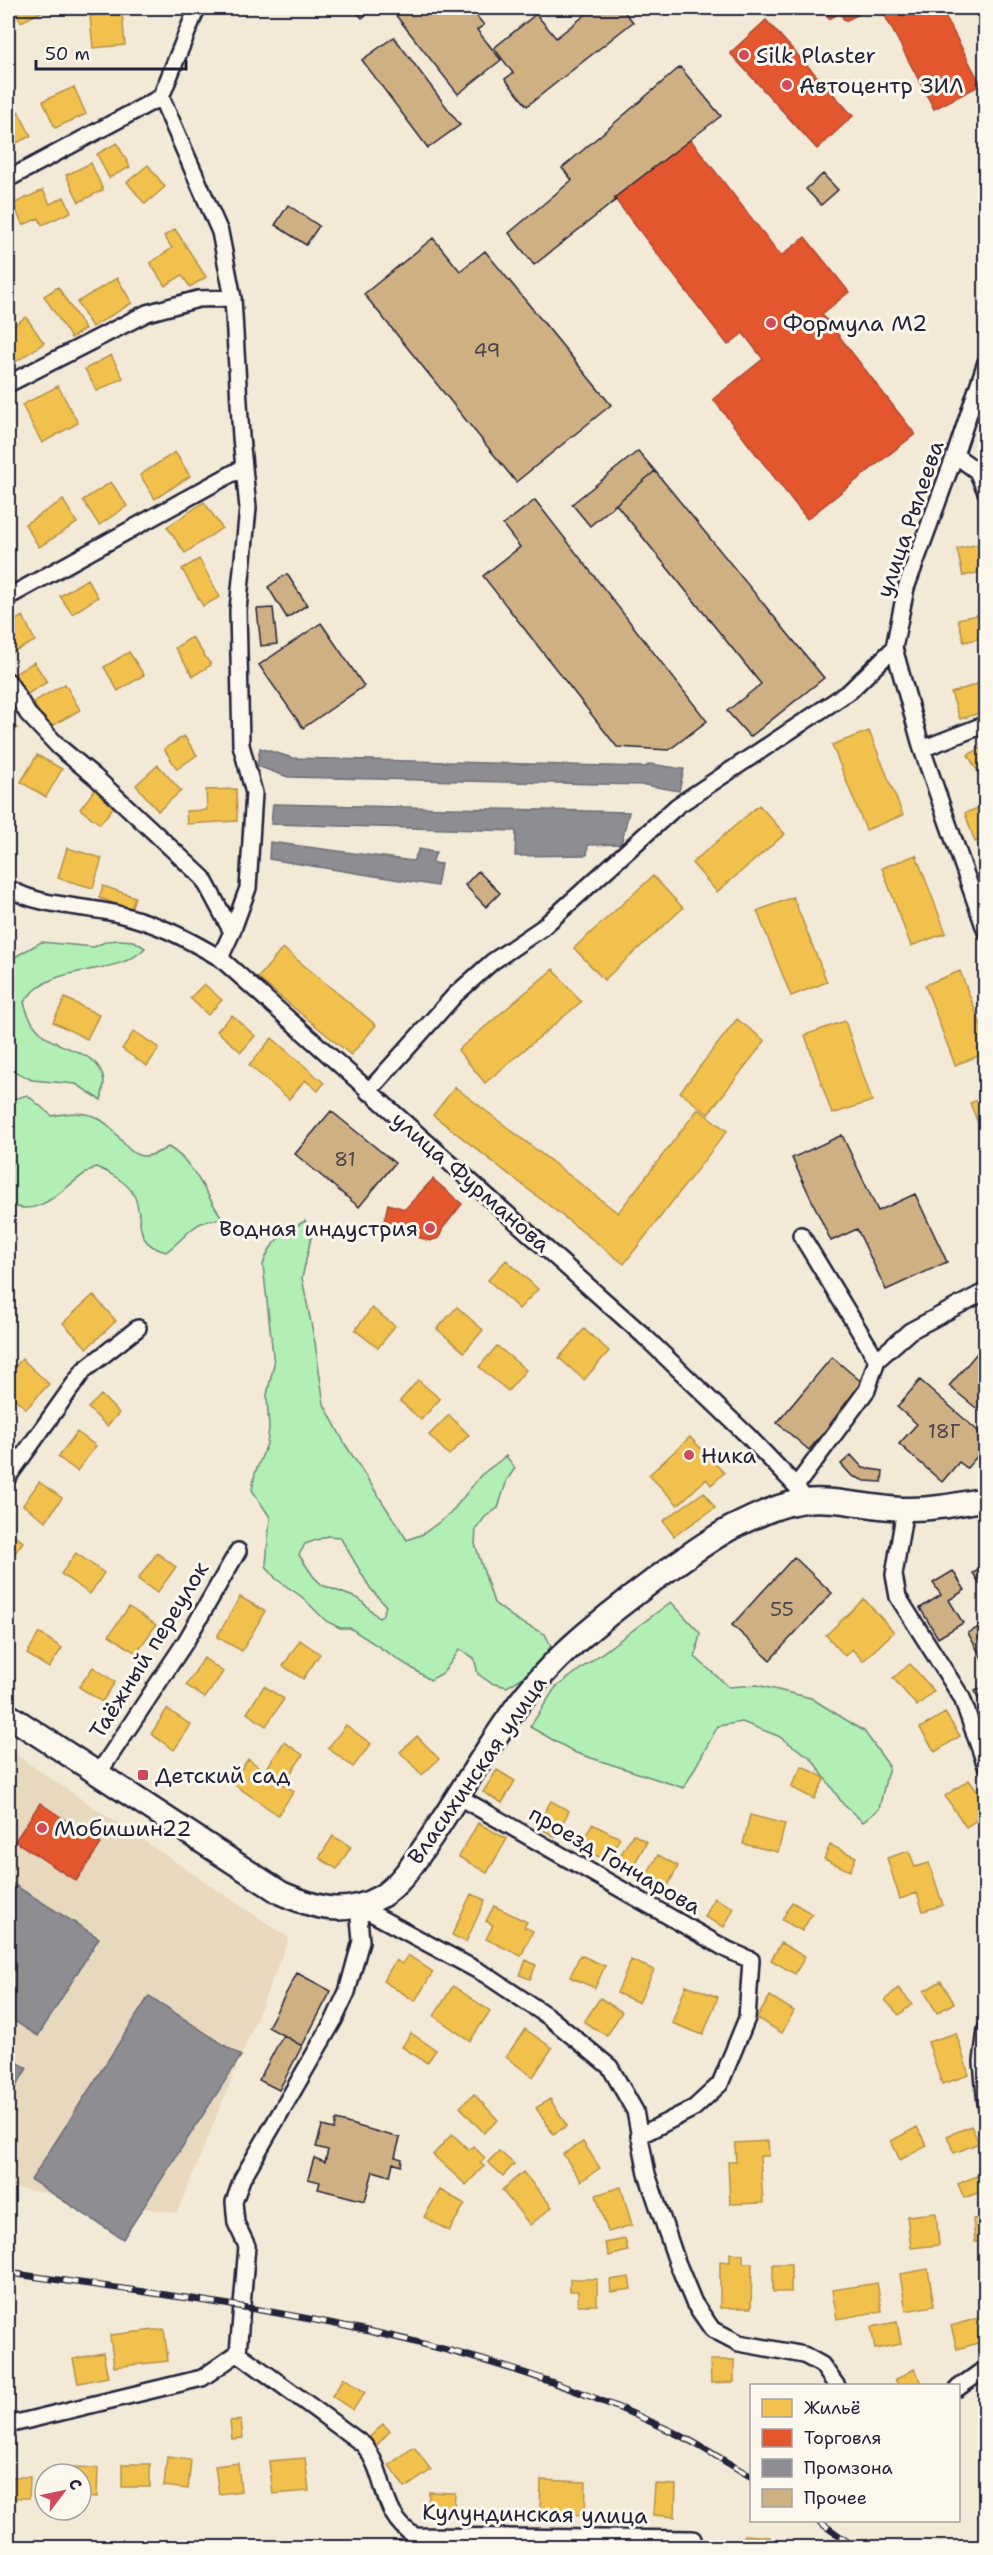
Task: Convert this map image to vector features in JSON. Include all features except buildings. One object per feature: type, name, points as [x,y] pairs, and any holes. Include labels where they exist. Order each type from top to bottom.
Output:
[{"type":"street","points":[[8,179],[161,97],[197,8]]},
{"type":"street","points":[[161,97],[220,232],[233,298],[248,508],[238,610],[240,745],[254,793],[248,888],[232,932],[219,958]]},
{"type":"street","points":[[8,384],[147,313],[198,299],[233,298]]},
{"type":"street","name":"улица Рылеева","points":[[986,362],[955,455],[906,588],[894,648],[922,749],[986,932]]},
{"type":"street","points":[[955,455],[977,471],[986,492]]},
{"type":"street","points":[[8,597],[244,467]]},
{"type":"street","points":[[368,1092],[455,995],[492,962],[542,928],[677,806],[850,691],[894,648]]},
{"type":"street","points":[[8,681],[28,714],[59,747],[94,776],[203,878],[232,932]]},
{"type":"street","points":[[922,749],[986,724]]},
{"type":"street","name":"улица Фурманова","points":[[8,888],[41,903],[112,913],[150,923],[176,932],[219,958],[643,1335],[748,1436],[801,1493]]},
{"type":"street","points":[[801,1235],[877,1360]]},
{"type":"street","points":[[986,1291],[910,1331],[877,1360],[867,1390],[801,1493],[905,1509],[942,1507],[986,1499]]},
{"type":"street","points":[[8,1477],[84,1370],[138,1328]]},
{"type":"street","name":"Власихинская улица","points":[[8,1715],[281,1893],[308,1905],[329,1910],[358,1906],[381,1896],[398,1882],[459,1797],[512,1712],[539,1678],[576,1641],[615,1609],[688,1556],[730,1529],[801,1493]]},
{"type":"street","points":[[905,1509],[894,1575],[898,1597],[962,1698],[986,1766]]},
{"type":"street","name":"Таёжный переулок","points":[[98,1774],[186,1641],[238,1551]]},
{"type":"street","name":"проезд Гончарова","points":[[459,1797],[728,1950],[751,1960],[747,2018],[720,2084],[694,2108],[639,2136]]},
{"type":"street","points":[[358,1906],[486,1975],[558,2024],[610,2067],[634,2111],[647,2174],[677,2262],[694,2303],[712,2329],[739,2343],[804,2355],[822,2365],[836,2384]]},
{"type":"street","points":[[8,2425],[202,2378],[238,2353],[247,2246],[236,2223],[234,2202],[242,2179],[334,2020],[347,1992],[361,1941],[358,1906]]},
{"type":"street","points":[[986,2029],[982,2062],[986,2104]]},
{"type":"street","name":"Кулундинская улица","points":[[238,2353],[364,2445],[374,2458],[393,2517],[400,2527],[415,2536],[693,2539]]},
{"type":"street","points":[[960,2387],[986,2368]]},
{"type":"shaded area","points":[[8,1750],[289,1938],[177,2213],[8,2187]]},
{"type":"green space","points":[[107,941],[134,941],[145,948],[132,958],[118,964],[68,974],[52,980],[37,988],[24,1002],[30,1020],[42,1034],[95,1063],[104,1081],[101,1100],[76,1084],[32,1080],[8,1068],[8,961],[41,942],[94,947]]},
{"type":"green space","points":[[27,1095],[52,1116],[78,1113],[93,1116],[104,1122],[134,1153],[143,1156],[154,1154],[168,1147],[193,1170],[223,1219],[197,1225],[166,1252],[155,1248],[143,1236],[137,1205],[131,1190],[117,1178],[96,1167],[44,1203],[21,1208],[8,1204],[8,1101]]},
{"type":"green space","points":[[305,1221],[312,1233],[302,1278],[324,1404],[345,1444],[407,1540],[423,1534],[450,1514],[481,1475],[506,1456],[515,1468],[507,1480],[498,1508],[485,1517],[476,1529],[475,1544],[494,1603],[518,1621],[545,1634],[551,1646],[533,1671],[507,1687],[491,1683],[478,1674],[474,1658],[460,1649],[443,1673],[430,1680],[350,1628],[340,1628],[326,1621],[302,1597],[276,1579],[266,1566],[270,1517],[252,1490],[255,1473],[267,1444],[269,1428],[267,1395],[274,1364],[263,1265],[274,1243],[284,1233]],"holes":[[[328,1536],[340,1537],[370,1588],[386,1606],[379,1618],[359,1599],[322,1585],[299,1555],[305,1544]]]},
{"type":"green space","points":[[671,1602],[700,1633],[695,1657],[729,1687],[757,1685],[811,1698],[864,1731],[889,1766],[879,1809],[863,1822],[843,1804],[811,1758],[778,1736],[742,1722],[718,1726],[684,1788],[576,1753],[530,1727],[555,1688]]},
{"type":"railway","points":[[8,2273],[264,2311],[433,2346],[516,2370],[598,2399],[677,2434],[750,2476]]},
{"type":"railway","points":[[820,2522],[856,2548]]},
{"type":"place","name":"Silk Plaster","points":[[744,55]]},
{"type":"place","name":"Автоцентр ЗИЛ","points":[[787,85]]},
{"type":"place","name":"Формула М2","points":[[771,323]]},
{"type":"place","name":"Водная индустрия","points":[[430,1228]]},
{"type":"place","name":"Ника","points":[[689,1455]]},
{"type":"place","name":"Детский сад","points":[[143,1775]]},
{"type":"place","name":"Мобишин22","points":[[42,1828]]}]
